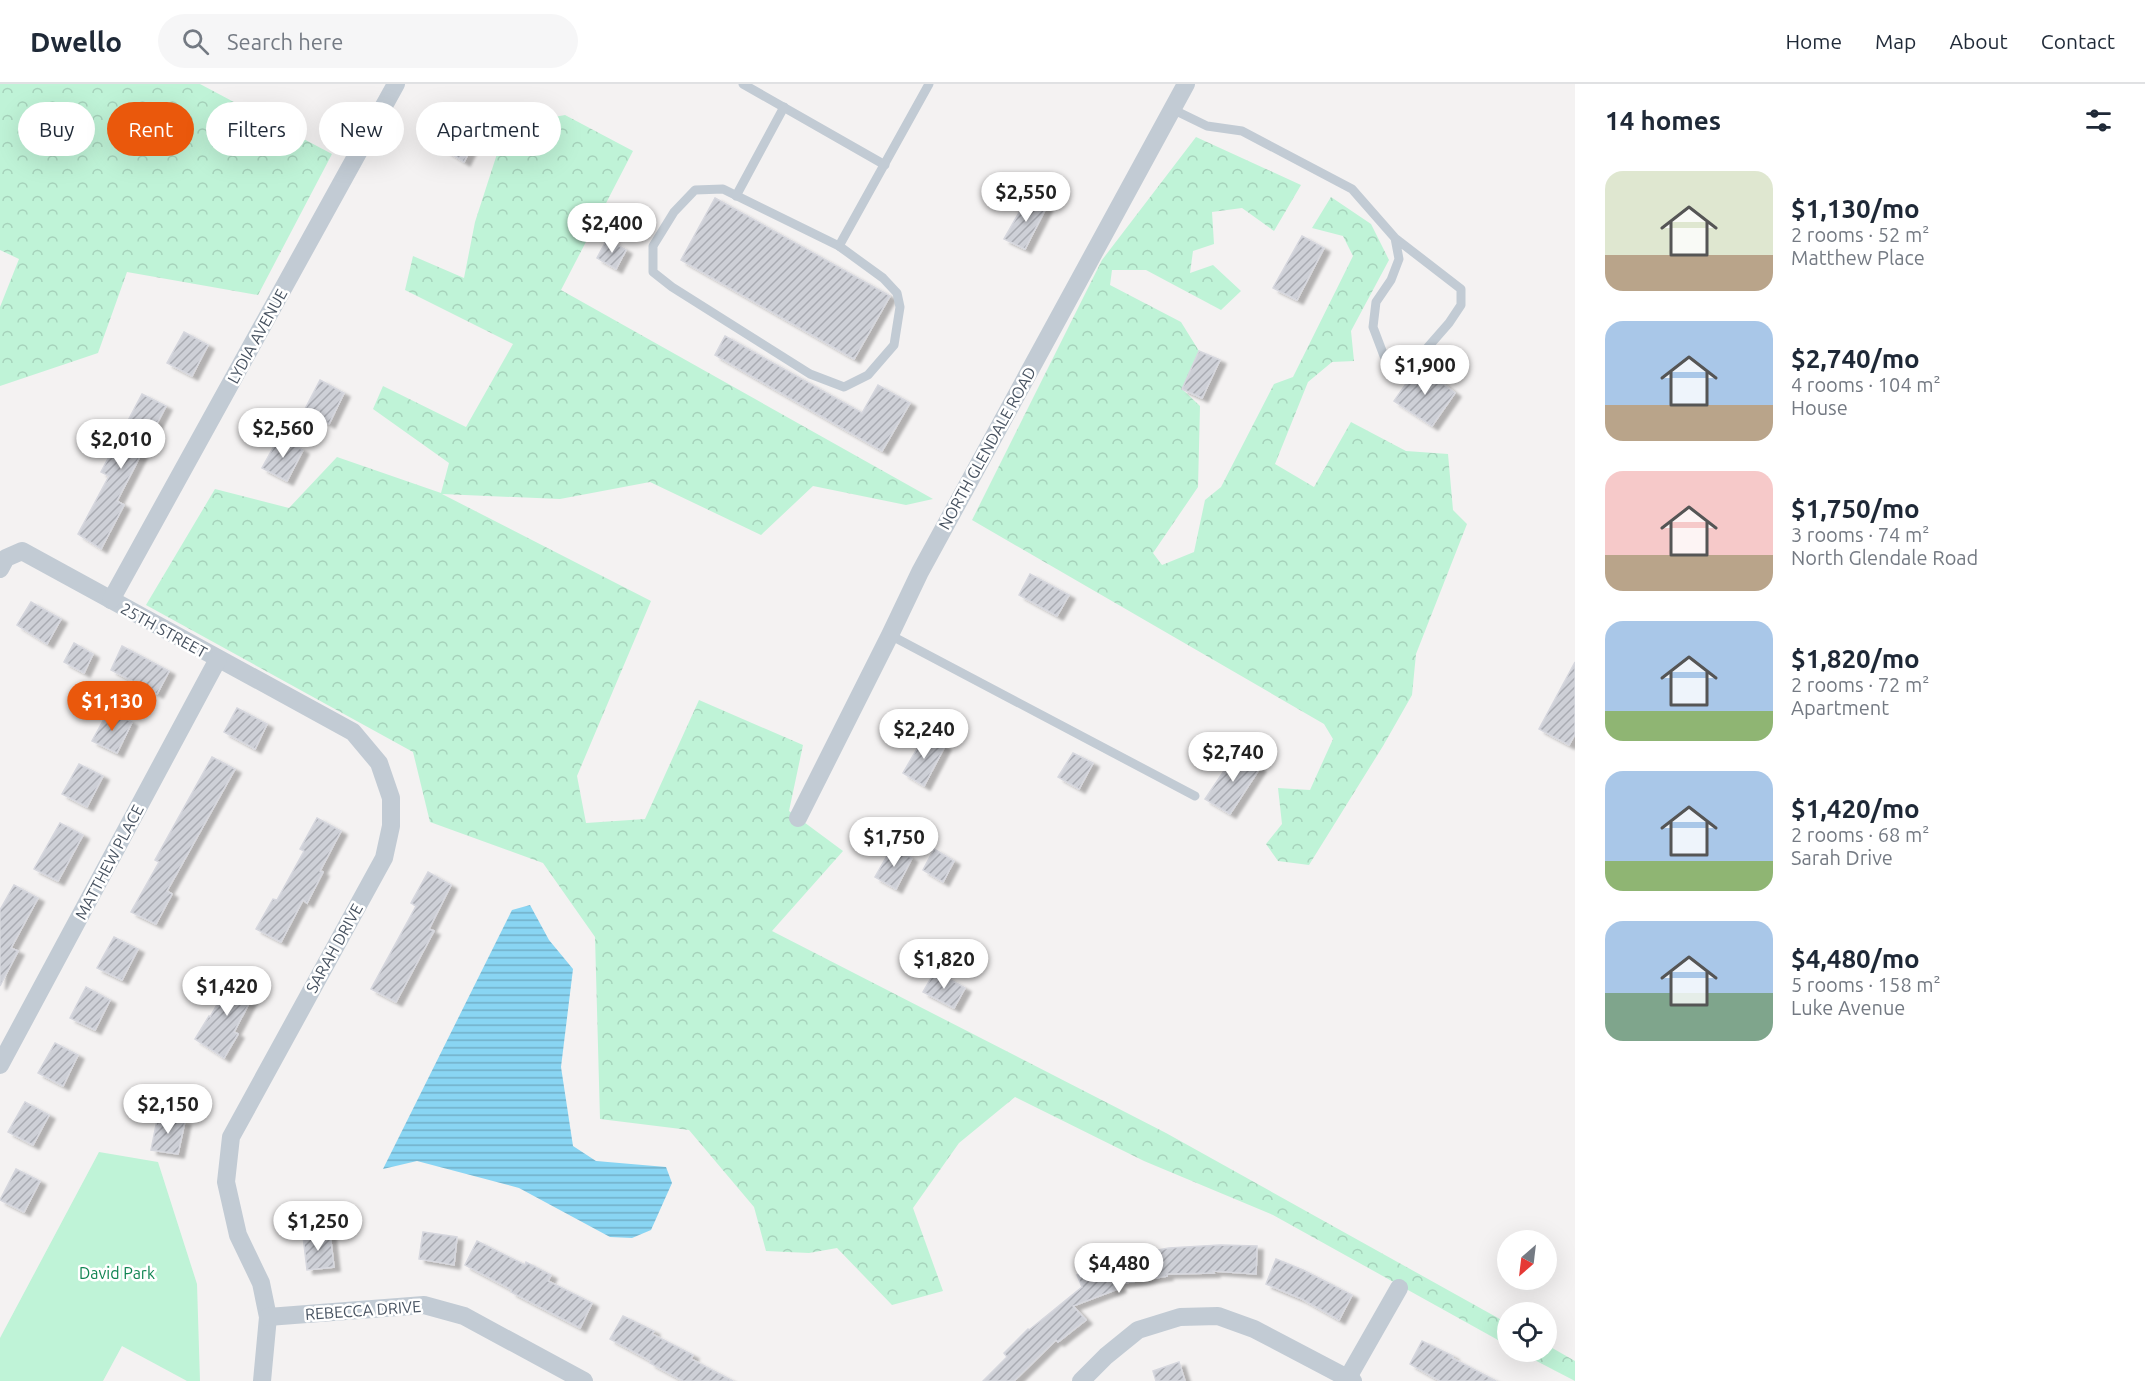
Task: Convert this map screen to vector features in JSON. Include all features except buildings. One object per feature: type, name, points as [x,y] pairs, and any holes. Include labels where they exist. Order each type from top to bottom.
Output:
[{"type":"street","name":"LYDIA AVENUE","points":[[111,600],[396,84]]},
{"type":"street","name":"NORTH GLENDALE ROAD","points":[[798,818],[920,572],[1186,84]]},
{"type":"street","points":[[0,569],[6,558],[22,551],[111,600]]},
{"type":"street","name":"25TH STREET","points":[[111,600],[218,659]]},
{"type":"street","name":"MATTHEW PLACE","points":[[0,1065],[218,659]]},
{"type":"street","name":"SARAH DRIVE","points":[[218,659],[353,732],[379,763],[392,798],[391,826],[384,858],[231,1137],[226,1182],[238,1234],[261,1282],[268,1317],[262,1381]]},
{"type":"street","points":[[1081,1381],[1106,1356],[1138,1330],[1180,1317],[1218,1316],[1254,1329],[1349,1380],[1399,1288]]},
{"type":"street","name":"REBECCA DRIVE","points":[[268,1317],[424,1305],[464,1316],[584,1381]]},
{"type":"lane","points":[[743,84],[885,165]]},
{"type":"lane","points":[[839,246],[929,84]]},
{"type":"lane","points":[[736,196],[784,107]]},
{"type":"lane","points":[[1172,109],[1208,126],[1242,131],[1352,189],[1395,238],[1461,289],[1461,305],[1449,323],[1421,355],[1403,365],[1384,356],[1373,327],[1376,302],[1391,280],[1399,259],[1395,238]]},
{"type":"lane","points":[[723,189],[839,246],[883,278],[897,293],[900,307],[894,345],[868,375],[844,387],[810,374],[652,272],[653,246],[674,212],[695,190],[723,189]]},
{"type":"lane","points":[[890,635],[1195,796]]},
{"type":"green space","points":[[0,84],[200,84],[234,102],[206,102],[206,156],[307,156],[307,141],[319,147],[319,156],[331,156],[258,295],[127,272],[98,353],[0,386],[0,307],[19,259],[0,250]]},
{"type":"green space","points":[[565,115],[633,151],[561,290],[933,499],[906,505],[813,486],[761,535],[650,482],[560,499],[442,494],[651,601],[577,776],[586,823],[645,819],[699,700],[803,745],[789,811],[843,851],[772,931],[1166,1133],[1497,1317],[1497,1339],[1273,1215],[1144,1161],[1015,1097],[959,1143],[913,1208],[943,1291],[892,1305],[837,1248],[809,1253],[766,1251],[754,1207],[689,1130],[600,1119],[595,937],[543,863],[430,822],[413,752],[146,605],[215,489],[289,508],[337,457],[441,493],[449,463],[373,409],[383,386],[466,427],[513,344],[405,290],[413,256],[464,278],[475,222],[496,156],[561,156],[561,116]]},
{"type":"green space","points":[[1196,137],[1301,185],[1274,231],[1242,208],[1212,212],[1214,244],[1193,251],[1190,273],[1213,265],[1241,291],[1221,310],[1146,270],[1112,270],[1110,285],[1181,322],[1199,351],[1182,389],[1200,406],[1198,487],[1153,553],[1162,565],[1194,552],[1205,500],[1221,487],[1274,384],[1293,377],[1353,256],[1343,236],[1312,228],[1331,197],[1371,224],[1389,260],[1351,331],[1354,361],[1332,362],[1308,382],[1275,464],[1314,487],[1351,422],[1406,451],[1448,454],[1453,510],[1467,524],[1416,654],[1412,695],[1309,865],[1278,861],[1266,844],[1282,824],[1278,788],[1310,790],[1333,739],[1324,724],[972,520],[1102,260]]},
{"type":"green space","name":"David Park","points":[[99,1152],[158,1162],[197,1284],[200,1381],[187,1381],[122,1346],[103,1381],[0,1381],[0,1338]]},
{"type":"green space","points":[[1557,1351],[1575,1361],[1575,1381],[1538,1362],[1557,1362]]},
{"type":"water","points":[[530,905],[549,940],[573,969],[561,1067],[573,1146],[596,1161],[666,1167],[672,1183],[651,1230],[632,1238],[610,1237],[519,1188],[417,1161],[383,1169],[512,910]]}]
